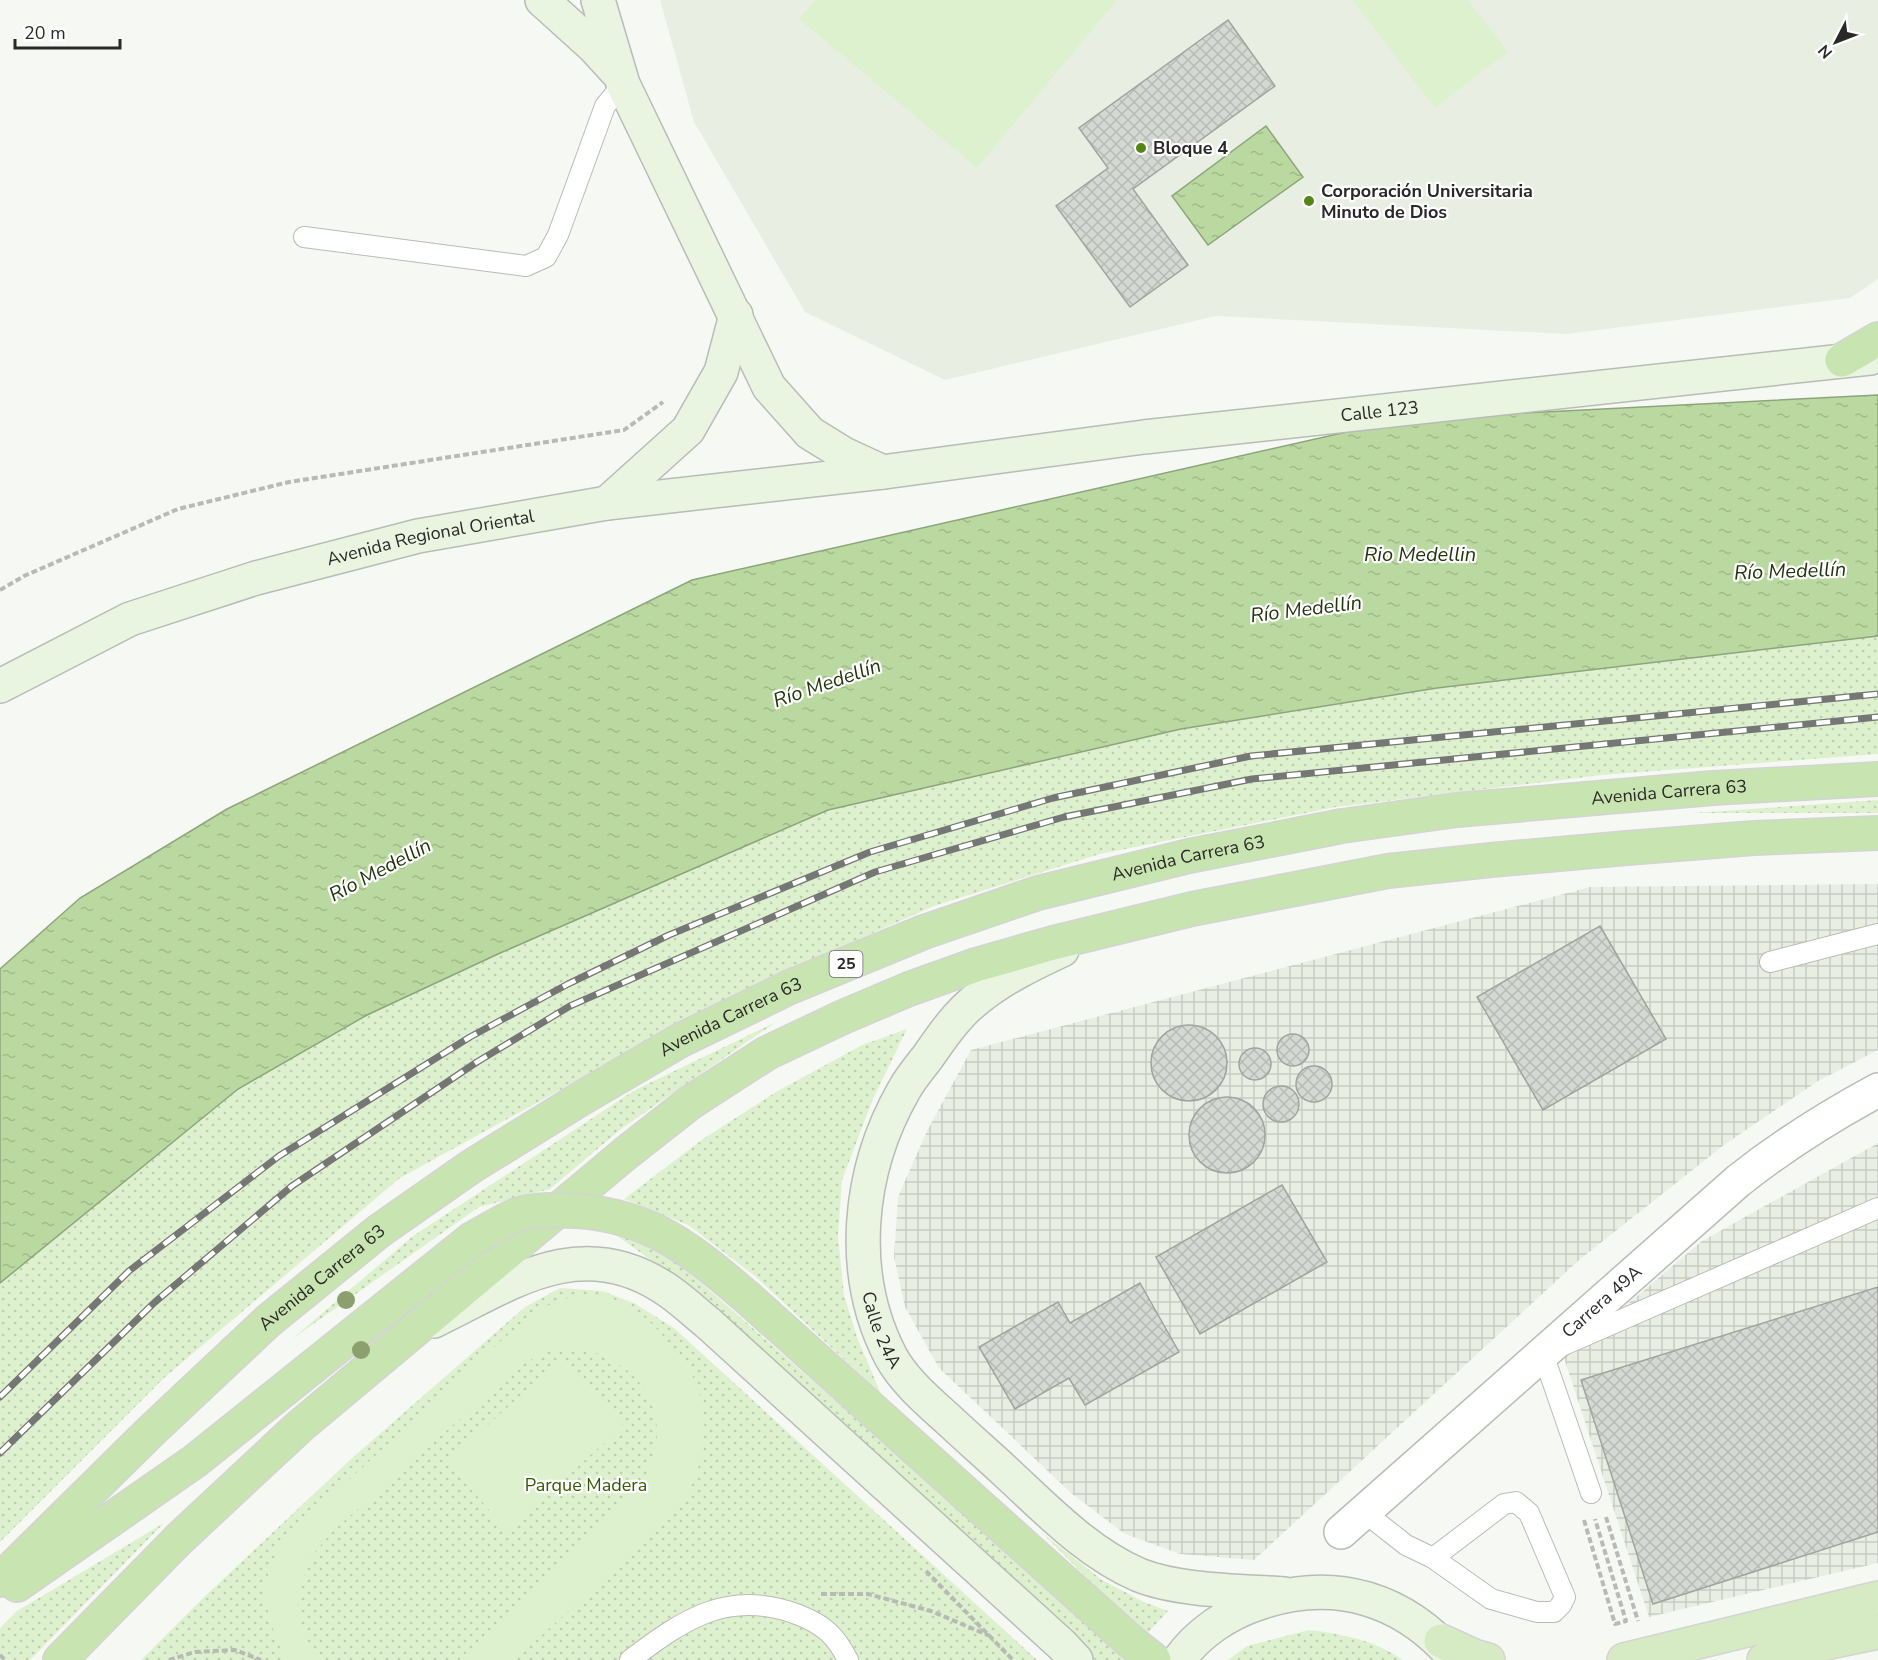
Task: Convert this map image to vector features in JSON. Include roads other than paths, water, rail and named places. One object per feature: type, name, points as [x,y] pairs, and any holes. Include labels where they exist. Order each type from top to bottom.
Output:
[{"type":"highway","points":[[1842,360],[1878,339]]},
{"type":"highway","name":"Avenida Carrera 63","points":[[0,1580],[150,1432],[268,1321],[379,1231],[472,1166],[582,1098],[681,1040],[790,987],[924,932],[1038,892],[1189,856],[1342,826],[1457,810],[1713,788],[1878,778]]},
{"type":"highway","points":[[60,1660],[188,1530],[299,1427],[644,1138],[691,1102],[767,1053],[843,1017],[909,989],[976,965],[1053,943],[1192,909],[1388,871],[1650,846],[1754,838],[1878,833]]},
{"type":"highway","points":[[0,1597],[195,1461],[472,1239],[517,1216],[545,1209],[588,1212],[629,1219],[664,1234],[703,1259],[1131,1642],[1154,1660]]},
{"type":"main road","points":[[542,0],[595,48],[621,79]]},
{"type":"main road","points":[[598,0],[621,79],[769,387],[810,433],[883,472]]},
{"type":"main road","points":[[607,503],[688,430],[721,372],[735,315]]},
{"type":"main road","name":"Calle 123","points":[[883,472],[1143,437],[1842,360],[1878,358]]},
{"type":"main road","name":"Avenida Regional Oriental","points":[[0,686],[130,619],[256,578],[418,536],[607,503],[883,472]]},
{"type":"main road","name":"Calle 24A","points":[[1099,932],[1012,974],[975,1000],[942,1036],[904,1089],[884,1130],[871,1169],[862,1224],[864,1269],[875,1321],[892,1359],[918,1393],[1066,1527],[1101,1554],[1140,1575],[1170,1583],[1284,1594]]},
{"type":"main road","points":[[408,1334],[523,1278],[559,1265],[605,1264],[636,1273],[662,1286],[708,1323],[1076,1660]]},
{"type":"main road","points":[[1182,1655],[1212,1626],[1241,1609],[1284,1594],[1318,1591],[1352,1594],[1384,1604],[1414,1620],[1449,1651],[1488,1660]]},
{"type":"main road","points":[[1624,1660],[1878,1598]]},
{"type":"main road","points":[[1764,1660],[1878,1632]]},
{"type":"street","name":"Carrera 49A","points":[[1352,1522],[1738,1181],[1774,1152],[1833,1114],[1878,1090]]},
{"type":"lane","points":[[304,237],[526,266],[546,257],[558,235],[605,106],[621,79]]},
{"type":"lane","points":[[1770,962],[1878,934]]},
{"type":"lane","points":[[1591,1500],[1543,1354],[1878,1208]]},
{"type":"lane","points":[[1352,1522],[1433,1557],[1491,1599],[1537,1612],[1554,1612],[1565,1597],[1529,1513],[1516,1502],[1504,1504],[1433,1557]]},
{"type":"lane","points":[[630,1660],[653,1642],[690,1619],[721,1607],[747,1604],[783,1609],[814,1621],[838,1641],[848,1660]]},
{"type":"water","points":[[1266,126],[1303,177],[1208,245],[1172,196]]},
{"type":"water","name":"Rio Medellin","points":[[1878,395],[1878,636],[1437,688],[1181,729],[828,810],[498,954],[367,1015],[238,1089],[0,1283],[0,969],[80,898],[227,809],[692,580],[1404,419]]},
{"type":"railway","points":[[0,1397],[129,1271],[279,1156],[470,1037],[568,984],[669,935],[870,852],[1053,798],[1251,756],[1878,694]]},
{"type":"railway","points":[[0,1453],[155,1302],[292,1186],[477,1062],[570,1006],[875,872],[1064,817],[1252,779],[1878,717]]},
{"type":"place","name":"Bloque 4","points":[[1141,148]]},
{"type":"place","name":"Corporación Universitaria Minuto de Dios","points":[[1309,201]]},
{"type":"water label","name":"Río Medellín","points":[[1790,571]]},
{"type":"water label","name":"Río Medellín","points":[[1306,609]]},
{"type":"water label","name":"Río Medellín","points":[[827,683]]},
{"type":"water label","name":"Río Medellín","points":[[380,870]]},
{"type":"park label","name":"Parque Madera","points":[[586,1485]]}]
